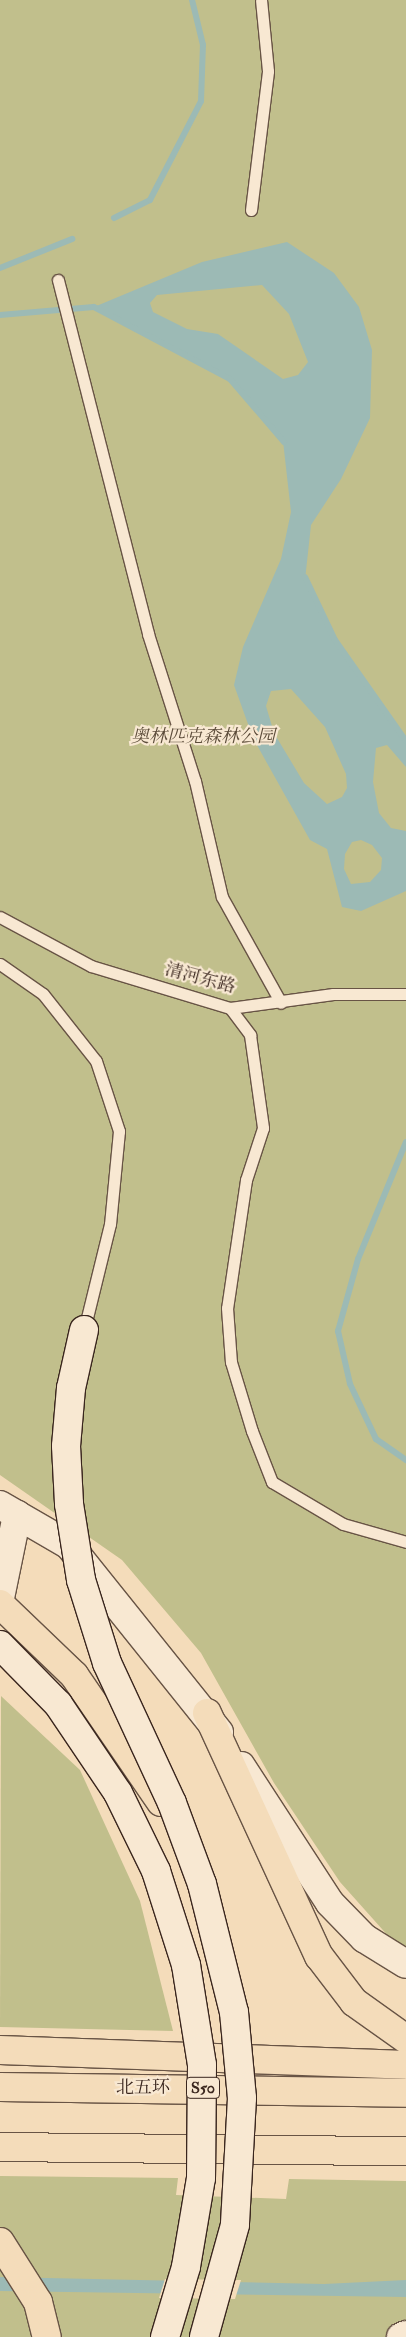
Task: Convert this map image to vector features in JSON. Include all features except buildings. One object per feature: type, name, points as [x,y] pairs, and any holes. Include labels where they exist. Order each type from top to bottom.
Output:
[{"type":"highway","points":[[0,1604],[36,1634],[80,1683],[145,1775],[189,1848]]},
{"type":"highway","points":[[207,1713],[319,1956],[354,2002],[406,2039]]},
{"type":"highway","points":[[0,2050],[406,2065]]},
{"type":"highway","name":"北五环","points":[[0,2088],[406,2093]]},
{"type":"highway","points":[[0,2147],[406,2151]]},
{"type":"highway","points":[[4,2248],[44,2326]]},
{"type":"main road","points":[[84,1330],[71,1388],[66,1446],[69,1504],[81,1580],[106,1663],[189,1848],[226,1970],[242,2098],[235,2226],[204,2337]]},
{"type":"main road","points":[[0,1598],[9,1510],[69,1545],[207,1713],[330,1904],[364,1938],[406,1964]]},
{"type":"main road","points":[[0,1645],[58,1704],[106,1771],[156,1871],[186,1965],[202,2065],[201,2178],[186,2267],[165,2337]]},
{"type":"main road","points":[[401,2337],[406,2334]]},
{"type":"lane","points":[[251,210],[268,71],[262,0]]},
{"type":"lane","points":[[58,280],[148,634],[195,781],[222,897],[281,1003]]},
{"type":"lane","name":"清河东路","points":[[0,917],[91,966],[230,1008],[281,1003],[333,994],[406,994]]},
{"type":"lane","points":[[0,964],[43,994],[96,1061],[120,1131],[110,1224],[84,1330]]},
{"type":"lane","points":[[230,1008],[250,1035],[263,1128],[246,1180],[227,1308],[231,1362],[252,1431],[272,1482],[343,1524],[406,1542]]},
{"type":"green space","name":"奥林匹克森林公园","points":[[0,0],[406,0],[406,1947],[390,1938],[340,1882],[274,1783],[201,1653],[122,1560],[0,1475]]},
{"type":"green space","points":[[1,1696],[80,1770],[140,1901],[173,2031],[0,2027]]},
{"type":"green space","points":[[0,2176],[178,2178],[176,2195],[286,2199],[289,2179],[406,2181],[406,2337],[0,2337]]},
{"type":"water","points":[[287,242],[334,273],[359,307],[372,350],[370,418],[341,479],[311,525],[305,580],[335,640],[406,741],[406,767],[387,745],[376,748],[373,782],[379,813],[391,828],[406,831],[406,891],[361,911],[342,907],[327,849],[310,840],[253,738],[234,685],[243,647],[281,559],[291,512],[283,441],[230,379],[94,307],[202,262]],"holes":[[[262,285],[289,314],[308,362],[298,375],[283,379],[218,334],[187,329],[153,312],[150,303],[157,295]],[[291,689],[325,727],[346,774],[347,788],[342,797],[327,804],[304,783],[274,733],[266,706],[271,691]],[[361,840],[372,845],[382,858],[381,870],[370,882],[351,884],[344,869],[345,854],[352,842]]]},
{"type":"water","points":[[0,2277],[324,2284],[406,2280],[406,2297],[0,2291]]},
{"type":"pier","points":[[165,2279],[241,2280],[235,2299],[159,2298]]},
{"type":"waterway","points":[[114,218],[150,200],[201,101],[203,45],[192,0]]},
{"type":"waterway","points":[[0,268],[72,239]]},
{"type":"waterway","points":[[0,315],[94,307],[230,379],[284,442]]},
{"type":"waterway","points":[[305,577],[335,640],[406,741]]},
{"type":"waterway","points":[[406,1142],[358,1259],[338,1331],[350,1384],[376,1439],[406,1460]]}]
